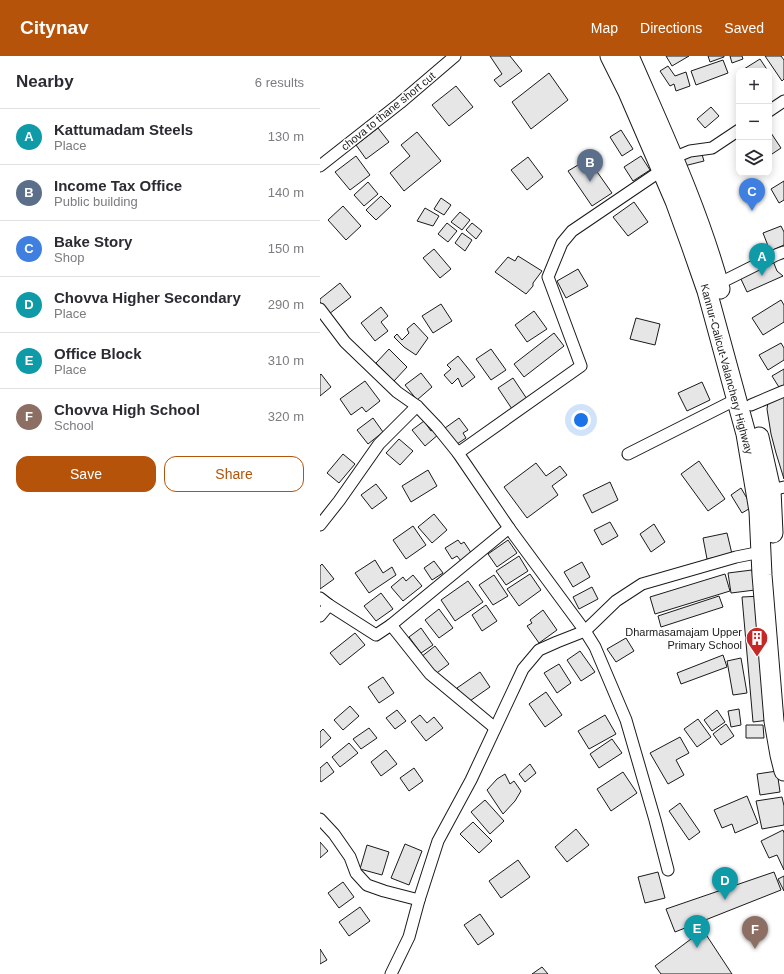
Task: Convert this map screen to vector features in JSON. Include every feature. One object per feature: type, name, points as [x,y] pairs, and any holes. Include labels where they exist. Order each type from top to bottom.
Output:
[{"type":"highway","name":"Kannur-Calicut-Valanchery Highway","points":[[610,56],[667,164]]},
{"type":"highway","name":"Kannur-Calicut-Valanchery Highway","points":[[628,56],[667,164],[677,187],[700,227],[718,284],[744,402],[746,434],[759,511],[768,550],[784,704]]},
{"type":"highway","name":"Kannur-Calicut-Valanchery Highway","points":[[677,187],[691,245],[744,402],[753,410],[777,489],[768,550],[762,575],[774,721],[784,771]]},
{"type":"street","name":"chova to thane short cut","points":[[320,166],[400,103],[454,56]]},
{"type":"street","points":[[772,109],[784,101]]},
{"type":"street","points":[[458,453],[582,366],[548,277],[562,242],[572,231],[667,164],[690,151],[712,148],[736,132]]},
{"type":"street","points":[[718,284],[784,252]]},
{"type":"street","points":[[320,309],[345,342],[398,392],[417,406],[437,427],[458,453],[509,528],[585,631],[595,647],[626,720],[668,870]]},
{"type":"street","points":[[628,454],[744,402],[784,391]]},
{"type":"street","points":[[320,525],[340,501],[379,444],[417,406]]},
{"type":"street","points":[[320,616],[324,602],[376,635],[391,625],[509,528]]},
{"type":"street","points":[[391,974],[409,937],[438,841],[471,780],[523,669],[539,650],[585,631],[616,601],[642,584],[736,557],[768,550]]},
{"type":"street","points":[[391,625],[430,674],[495,728]]},
{"type":"street","points":[[320,819],[334,834],[350,858],[356,873],[367,885],[419,900]]},
{"type":"building","points":[[490,56],[510,56],[522,71],[500,87],[494,80],[502,74]]},
{"type":"building","points":[[666,56],[689,56],[672,66]]},
{"type":"building","points":[[708,56],[724,56],[724,57],[710,62]]},
{"type":"building","points":[[730,56],[742,56],[743,59],[732,63]]},
{"type":"building","points":[[765,56],[781,56],[784,60],[784,79],[782,81]]},
{"type":"building","points":[[760,59],[766,68],[746,68]]},
{"type":"building","points":[[723,60],[728,73],[696,85],[691,71]]},
{"type":"building","points":[[668,66],[675,76],[686,72],[690,86],[676,91],[674,84],[670,86],[660,71]]},
{"type":"building","points":[[549,73],[568,100],[531,129],[512,102]]},
{"type":"building","points":[[456,86],[473,107],[449,126],[432,105]]},
{"type":"building","points":[[711,107],[719,116],[705,128],[697,119]]},
{"type":"building","points":[[378,128],[389,142],[366,159],[356,145]]},
{"type":"building","points":[[621,130],[633,149],[622,156],[610,137]]},
{"type":"building","points":[[417,132],[441,161],[404,191],[390,173],[410,156],[401,145]]},
{"type":"building","points":[[772,134],[781,148],[772,154]]},
{"type":"building","points":[[700,148],[704,161],[684,166],[680,154]]},
{"type":"building","points":[[356,156],[370,175],[350,190],[335,172]]},
{"type":"building","points":[[641,156],[650,170],[633,181],[624,167]]},
{"type":"building","points":[[528,157],[543,177],[527,190],[511,170]]},
{"type":"building","points":[[588,159],[612,193],[592,206],[568,171]]},
{"type":"building","points":[[784,181],[784,200],[779,203],[771,189]]},
{"type":"building","points":[[368,182],[378,194],[364,206],[354,195]]},
{"type":"building","points":[[381,196],[391,206],[376,220],[366,210]]},
{"type":"building","points":[[441,198],[451,205],[444,215],[434,209]]},
{"type":"building","points":[[634,202],[648,222],[628,236],[613,217]]},
{"type":"building","points":[[343,206],[361,226],[346,240],[328,220]]},
{"type":"building","points":[[425,208],[439,216],[433,226],[417,221]]},
{"type":"building","points":[[460,212],[470,220],[462,230],[451,222]]},
{"type":"building","points":[[447,223],[457,231],[448,242],[438,234]]},
{"type":"building","points":[[472,223],[482,231],[476,239],[466,230]]},
{"type":"building","points":[[781,226],[784,232],[784,245],[770,251],[763,233]]},
{"type":"building","points":[[462,233],[472,240],[465,251],[455,243]]},
{"type":"building","points":[[434,249],[451,269],[440,278],[423,258]]},
{"type":"building","points":[[518,256],[542,271],[526,294],[495,272],[508,257],[515,261]]},
{"type":"building","points":[[773,261],[777,271],[783,276],[747,292],[740,277]]},
{"type":"building","points":[[578,269],[588,286],[566,298],[557,281]]},
{"type":"building","points":[[340,283],[351,297],[329,314],[320,302],[320,299]]},
{"type":"building","points":[[781,300],[784,305],[784,322],[763,335],[752,318]]},
{"type":"building","points":[[441,304],[452,321],[433,333],[422,316]]},
{"type":"building","points":[[381,307],[388,316],[381,322],[388,331],[375,341],[361,323]]},
{"type":"building","points":[[534,311],[547,329],[527,342],[515,325]]},
{"type":"building","points":[[636,318],[660,324],[655,345],[630,339]]},
{"type":"building","points":[[414,323],[428,338],[416,355],[404,347],[394,337],[397,334],[402,340],[409,333],[407,329]]},
{"type":"building","points":[[554,333],[564,346],[524,377],[514,364]]},
{"type":"building","points":[[781,343],[784,348],[784,360],[768,370],[759,355]]},
{"type":"building","points":[[389,349],[407,367],[394,381],[376,363]]},
{"type":"building","points":[[491,349],[506,370],[491,380],[476,359]]},
{"type":"building","points":[[458,356],[475,377],[462,387],[458,378],[452,384],[444,375],[451,369],[447,365]]},
{"type":"building","points":[[784,369],[784,390],[782,392],[772,376]]},
{"type":"building","points":[[421,373],[432,387],[417,400],[405,385]]},
{"type":"building","points":[[321,374],[331,387],[320,396],[320,375]]},
{"type":"building","points":[[513,378],[527,399],[512,409],[498,388]]},
{"type":"building","points":[[365,381],[380,401],[366,412],[362,407],[351,415],[340,399]]},
{"type":"building","points":[[702,382],[710,400],[687,411],[678,393]]},
{"type":"building","points":[[784,395],[784,479],[771,434],[767,409],[768,402]]},
{"type":"building","points":[[373,418],[383,432],[368,444],[357,430]]},
{"type":"building","points":[[459,418],[468,430],[463,433],[466,438],[457,444],[445,428]]},
{"type":"building","points":[[424,421],[431,431],[434,429],[439,434],[425,446],[412,430]]},
{"type":"building","points":[[399,439],[413,451],[400,465],[386,453]]},
{"type":"building","points":[[343,454],[355,464],[339,483],[327,473]]},
{"type":"building","points":[[699,461],[725,499],[708,511],[681,474]]},
{"type":"building","points":[[536,463],[546,476],[560,466],[567,475],[552,486],[558,495],[527,518],[504,487]]},
{"type":"building","points":[[428,470],[437,486],[411,502],[402,486]]},
{"type":"building","points":[[610,482],[618,500],[592,513],[583,495]]},
{"type":"building","points":[[376,484],[387,498],[372,509],[361,495]]},
{"type":"building","points":[[741,488],[752,507],[742,513],[731,495]]},
{"type":"building","points":[[434,514],[447,530],[432,543],[418,527]]},
{"type":"building","points":[[610,522],[618,536],[602,545],[594,530]]},
{"type":"building","points":[[654,524],[665,542],[651,552],[640,534]]},
{"type":"building","points":[[413,526],[426,545],[406,559],[393,540]]},
{"type":"building","points":[[727,533],[732,554],[707,559],[703,538]]},
{"type":"building","points":[[458,540],[461,544],[464,542],[472,554],[461,561],[457,556],[452,559],[445,548]]},
{"type":"building","points":[[508,540],[517,553],[497,567],[488,554]]},
{"type":"building","points":[[519,556],[528,571],[506,585],[496,571]]},
{"type":"building","points":[[375,560],[383,573],[392,567],[396,575],[369,593],[355,573]]},
{"type":"building","points":[[434,561],[443,573],[432,580],[424,568]]},
{"type":"building","points":[[582,562],[590,577],[573,587],[564,572]]},
{"type":"building","points":[[322,564],[334,579],[320,589],[320,566]]},
{"type":"building","points":[[752,570],[755,590],[731,593],[728,573]]},
{"type":"building","points":[[530,574],[541,590],[519,606],[507,589]]},
{"type":"building","points":[[725,574],[730,591],[655,614],[650,597]]},
{"type":"building","points":[[413,575],[422,586],[403,601],[391,587],[403,577],[406,581]]},
{"type":"building","points":[[494,575],[508,596],[493,605],[479,585]]},
{"type":"building","points":[[468,581],[483,602],[455,621],[441,600]]},
{"type":"building","points":[[592,587],[598,599],[579,609],[573,597]]},
{"type":"building","points":[[381,593],[393,609],[376,621],[364,606]]},
{"type":"building","points":[[719,596],[723,607],[661,627],[658,616]]},
{"type":"building","name":"Dharmasamajam Upper Primary School","points":[[762,596],[769,720],[753,722],[742,597]]},
{"type":"building","points":[[486,605],[497,621],[482,631],[472,615]]},
{"type":"building","points":[[439,609],[453,628],[439,638],[425,620]]},
{"type":"building","points":[[543,610],[557,630],[539,643],[527,626],[532,623],[530,620]]},
{"type":"building","points":[[421,628],[433,645],[421,653],[409,637]]},
{"type":"building","points":[[355,633],[365,645],[340,665],[330,653]]},
{"type":"building","points":[[626,638],[634,651],[616,662],[607,649]]},
{"type":"building","points":[[435,646],[449,664],[434,675],[421,657]]},
{"type":"building","points":[[580,651],[595,672],[581,681],[567,660]]},
{"type":"building","points":[[723,655],[727,667],[681,684],[677,673]]},
{"type":"building","points":[[741,658],[747,693],[733,695],[727,661]]},
{"type":"building","points":[[559,664],[571,683],[557,693],[544,673]]},
{"type":"building","points":[[480,672],[490,687],[467,703],[457,688]]},
{"type":"building","points":[[383,677],[394,693],[379,703],[368,687]]},
{"type":"building","points":[[546,692],[562,715],[545,727],[529,704]]},
{"type":"building","points":[[350,706],[359,716],[343,730],[334,720]]},
{"type":"building","points":[[739,709],[741,725],[731,727],[728,711]]},
{"type":"building","points":[[397,710],[406,721],[395,729],[386,718]]},
{"type":"building","points":[[717,710],[725,722],[712,731],[704,720]]},
{"type":"building","points":[[420,715],[427,723],[434,717],[443,728],[426,741],[411,722]]},
{"type":"building","points":[[605,715],[616,734],[589,749],[578,731]]},
{"type":"building","points":[[698,719],[711,737],[697,747],[684,729]]},
{"type":"building","points":[[726,724],[734,736],[721,745],[713,734]]},
{"type":"building","points":[[746,725],[763,725],[764,738],[746,738]]},
{"type":"building","points":[[369,728],[377,738],[361,749],[353,739]]},
{"type":"building","points":[[323,729],[331,738],[320,748],[320,732]]},
{"type":"building","points":[[680,737],[689,753],[676,760],[684,775],[668,784],[650,753]]},
{"type":"building","points":[[612,739],[622,753],[599,768],[590,754]]},
{"type":"building","points":[[349,743],[358,753],[340,767],[332,757]]},
{"type":"building","points":[[386,750],[397,764],[381,776],[371,762]]},
{"type":"building","points":[[327,762],[334,772],[321,782],[320,768]]},
{"type":"building","points":[[530,764],[536,773],[525,782],[519,774]]},
{"type":"building","points":[[414,768],[423,781],[409,791],[400,778]]},
{"type":"building","points":[[777,771],[780,792],[760,795],[757,774]]},
{"type":"building","points":[[623,772],[637,793],[611,811],[597,789]]},
{"type":"building","points":[[505,774],[510,784],[514,781],[521,791],[515,801],[503,814],[487,790],[497,779]]},
{"type":"building","points":[[747,796],[758,823],[735,833],[732,824],[722,828],[714,810]]},
{"type":"building","points":[[782,797],[784,806],[784,825],[762,829],[756,801]]},
{"type":"building","points":[[485,800],[504,821],[490,834],[471,812]]},
{"type":"building","points":[[680,803],[700,832],[689,840],[669,811]]},
{"type":"building","points":[[473,822],[492,841],[479,853],[460,834]]},
{"type":"building","points":[[576,829],[589,845],[567,862],[555,847]]},
{"type":"building","points":[[783,830],[784,870],[777,855],[769,858],[761,841]]},
{"type":"building","points":[[320,842],[328,851],[320,858]]},
{"type":"building","points":[[405,844],[422,851],[409,885],[391,878]]},
{"type":"building","points":[[367,845],[389,852],[382,875],[360,869]]},
{"type":"building","points":[[518,860],[530,877],[501,898],[489,881]]},
{"type":"building","points":[[658,872],[665,898],[645,903],[638,877]]},
{"type":"building","points":[[774,872],[781,890],[675,932],[666,909]]},
{"type":"building","points":[[784,876],[784,891],[778,879]]},
{"type":"building","points":[[343,882],[354,897],[339,908],[328,893]]},
{"type":"building","points":[[360,907],[370,921],[349,936],[339,922]]},
{"type":"building","points":[[480,914],[494,934],[478,945],[464,925]]},
{"type":"building","points":[[703,930],[732,974],[661,974],[655,966]]},
{"type":"building","points":[[320,949],[327,960],[320,964]]},
{"type":"building","points":[[542,967],[548,974],[532,974]]},
{"type":"place","name":"Income Tax Office","points":[[590,182]]},
{"type":"place","name":"Bake Story","points":[[752,211]]},
{"type":"place","name":"Kattumadam Steels","points":[[762,276]]},
{"type":"place","name":"Dharmasamajam Upper Primary School","points":[[757,658]]},
{"type":"place","name":"Chovva Higher Secondary","points":[[725,900]]},
{"type":"place","name":"Office Block","points":[[697,948]]},
{"type":"place","name":"Chovva High School","points":[[755,949]]}]
